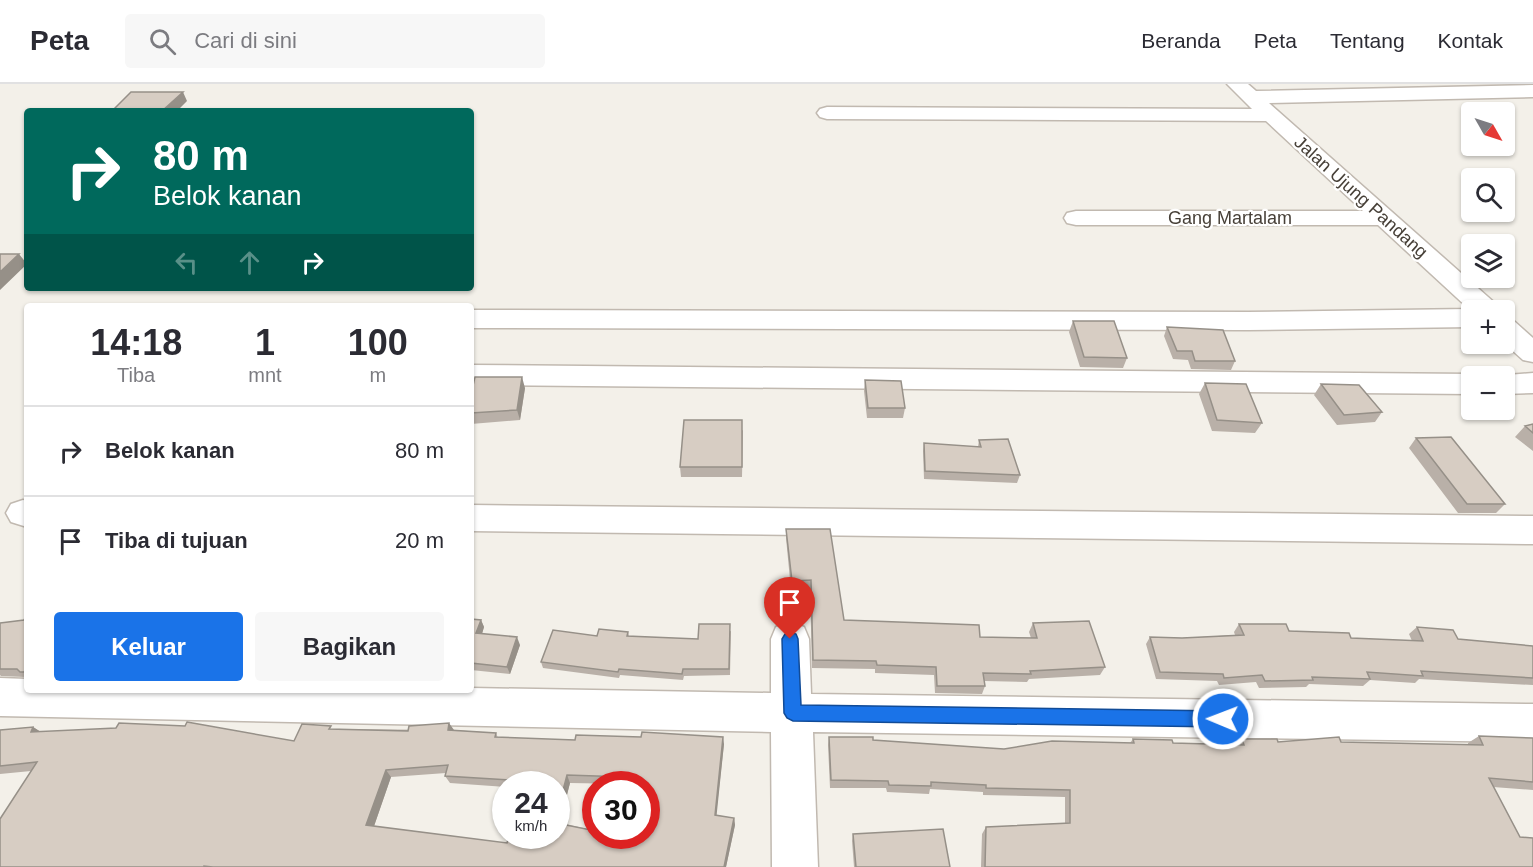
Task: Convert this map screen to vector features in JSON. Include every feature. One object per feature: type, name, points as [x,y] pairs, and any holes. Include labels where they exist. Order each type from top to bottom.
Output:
[{"type":"street","points":[[1244,91],[1533,91]]},
{"type":"street","name":"Jalan Ujung Pandang","points":[[1244,91],[1475,300]]},
{"type":"street","points":[[827,112],[1270,115]]},
{"type":"street","name":"Gang Martalam","points":[[1076,218],[1384,218]]},
{"type":"street","points":[[474,319],[1259,321],[1461,318]]},
{"type":"street","points":[[1515,337],[1533,353]]},
{"type":"street","points":[[474,375],[1461,384]]},
{"type":"street","points":[[1515,384],[1533,384]]},
{"type":"street","points":[[474,518],[1533,530]]},
{"type":"street","points":[[790,639],[795,867]]},
{"type":"street","points":[[0,697],[793,713],[1533,723]]},
{"type":"building","points":[[131,92],[183,92],[165,108],[115,108]]},
{"type":"building","points":[[0,254],[19,254],[0,272]]},
{"type":"building","points":[[1073,321],[1114,321],[1127,358],[1084,357]]},
{"type":"building","points":[[1167,327],[1223,330],[1235,361],[1195,361],[1192,351],[1177,351]]},
{"type":"building","points":[[475,377],[522,377],[517,410],[474,413]]},
{"type":"building","points":[[865,380],[901,381],[905,408],[868,408]]},
{"type":"building","points":[[1205,383],[1246,384],[1262,423],[1217,420]]},
{"type":"building","points":[[1321,384],[1359,385],[1382,412],[1344,415]]},
{"type":"building","points":[[684,420],[742,420],[742,467],[680,467]]},
{"type":"building","points":[[1533,424],[1533,433],[1525,426]]},
{"type":"building","points":[[1451,437],[1505,504],[1467,504],[1416,438]]},
{"type":"building","points":[[1008,439],[1020,475],[925,471],[924,443],[981,447],[979,440]]},
{"type":"building","points":[[786,529],[830,529],[844,620],[979,625],[980,637],[1037,638],[1033,623],[1089,621],[1105,667],[1030,671],[1031,674],[983,673],[985,686],[937,686],[936,667],[877,665],[876,661],[813,660],[811,580],[792,581]]},
{"type":"building","points":[[474,619],[481,620],[476,633],[517,637],[507,667],[474,663]]},
{"type":"building","points":[[24,620],[24,672],[17,669],[0,669],[0,623]]},
{"type":"building","points":[[699,624],[730,624],[729,669],[683,669],[682,674],[619,669],[618,672],[541,662],[553,630],[597,636],[599,629],[628,632],[627,636],[698,639]]},
{"type":"building","points":[[1239,624],[1286,624],[1289,631],[1349,633],[1351,638],[1423,641],[1417,627],[1453,630],[1458,639],[1533,646],[1533,678],[1421,671],[1423,676],[1367,672],[1370,679],[1312,677],[1313,680],[1265,681],[1262,675],[1224,678],[1223,674],[1160,672],[1150,637],[1244,635]]},
{"type":"building","points":[[187,722],[294,741],[302,724],[331,726],[329,729],[408,731],[409,726],[449,723],[448,730],[496,733],[495,737],[575,740],[576,735],[641,737],[642,732],[723,737],[715,815],[734,818],[724,867],[0,867],[0,819],[37,762],[0,766],[0,730],[33,727],[31,732],[116,728],[119,723],[185,726]]},
{"type":"building","points":[[1479,736],[1533,738],[1533,782],[1489,778],[1520,837],[1533,838],[1533,867],[985,867],[986,827],[1070,823],[1070,790],[986,788],[986,785],[931,782],[931,786],[889,785],[888,781],[831,780],[829,737],[873,737],[873,740],[1004,749],[1052,741],[1134,743],[1133,739],[1172,740],[1173,743],[1244,745],[1242,739],[1277,739],[1278,742],[1339,737],[1341,742],[1483,745]]},
{"type":"building","points":[[943,829],[950,867],[856,867],[853,834]]},
{"type":"route","points":[[790,639],[793,713],[1223,719]]}]
